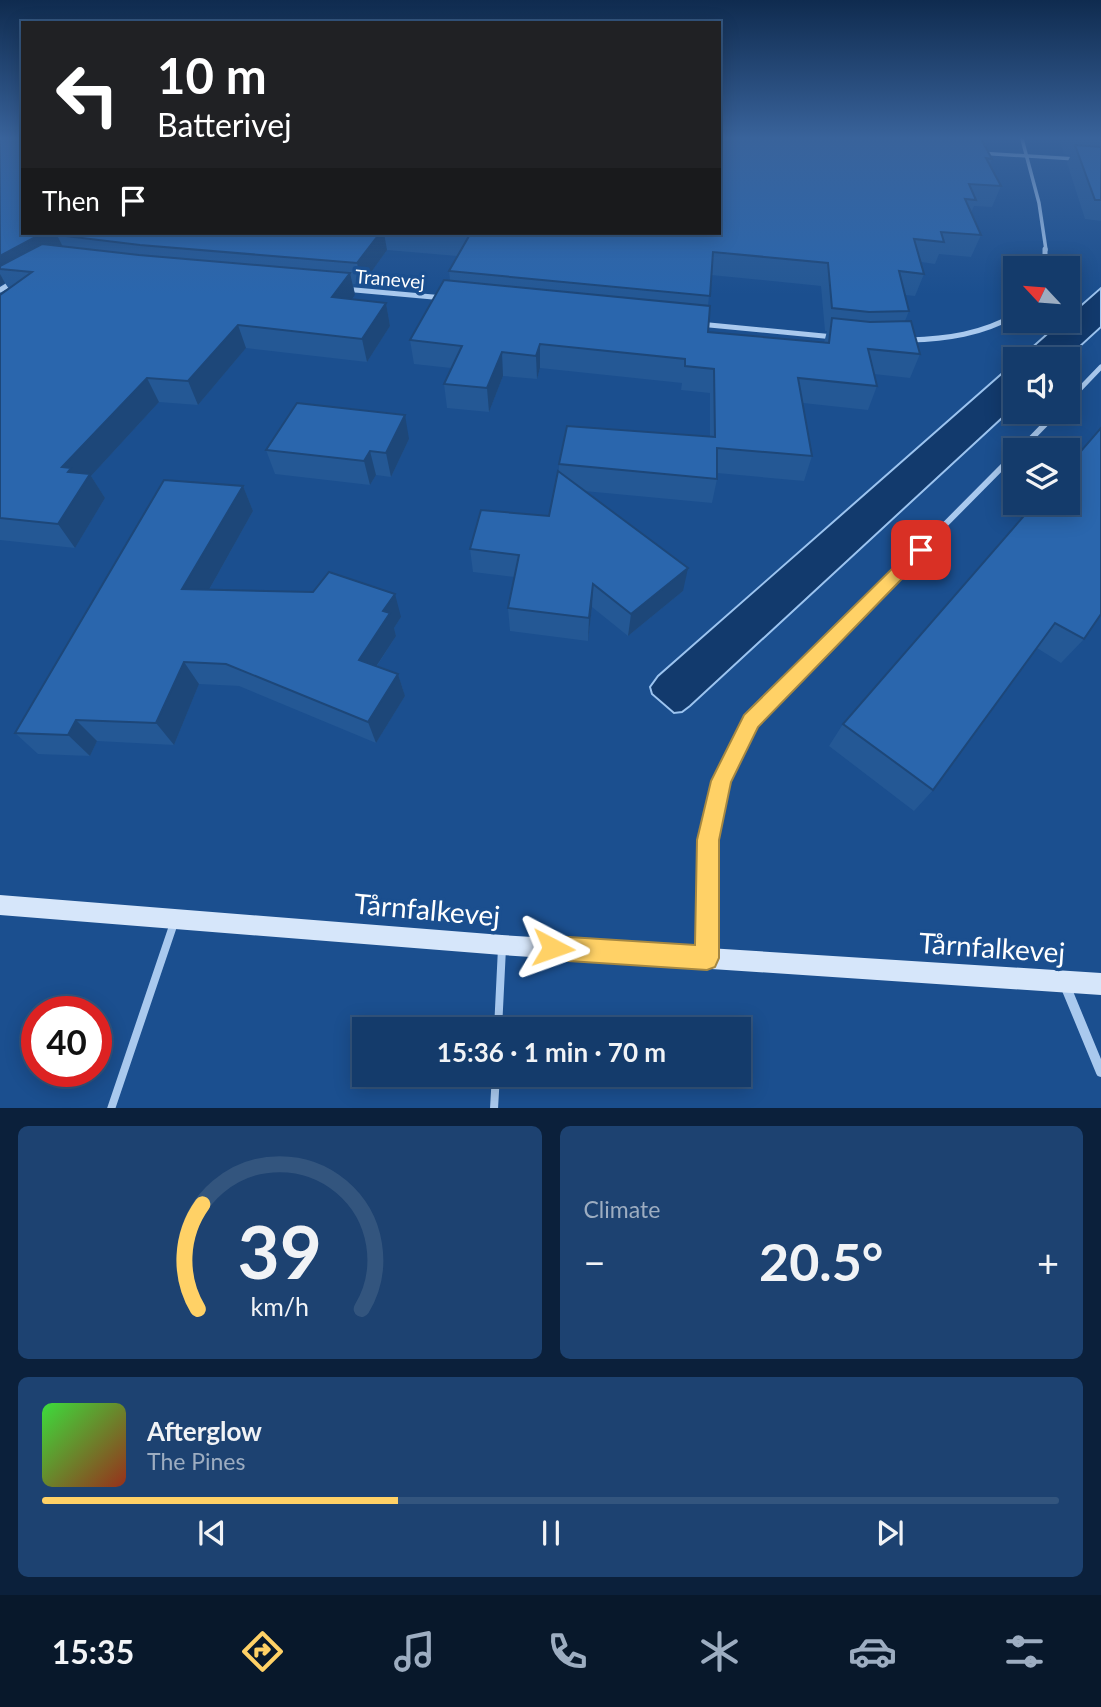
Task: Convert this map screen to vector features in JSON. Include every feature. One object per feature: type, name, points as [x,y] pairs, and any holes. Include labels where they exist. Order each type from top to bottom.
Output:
[{"type":"street","points":[[1034,191],[1045,256]]},
{"type":"street","points":[[0,290],[21,278]]},
{"type":"street","name":"Tranevej","points":[[341,289],[452,299]]},
{"type":"street","points":[[898,340],[954,338],[984,330],[1003,321]]},
{"type":"street","points":[[688,323],[848,338]]},
{"type":"street","points":[[1080,389],[1101,367]]},
{"type":"street","points":[[1032,438],[1045,424]]},
{"type":"street","points":[[707,958],[708,840],[721,781],[751,721],[1003,466]]},
{"type":"street","name":"Tårnfalkevej","points":[[0,905],[502,945],[1101,984]]},
{"type":"street","points":[[1063,981],[1101,1072]]},
{"type":"lane","points":[[111,1108],[175,919]]},
{"type":"lane","points":[[499,1017],[502,945]]},
{"type":"lane","points":[[494,1108],[495,1087]]},
{"type":"water","points":[[1101,288],[1101,327],[1079,347],[1033,347],[1048,333],[1080,333],[1080,306]]},
{"type":"water","points":[[1003,373],[1003,417],[690,706],[682,712],[674,713],[652,694],[650,687],[658,676]]},
{"type":"building","points":[[0,191],[21,191],[21,235],[39,235],[0,256]]},
{"type":"building","points":[[721,191],[972,191],[976,200],[965,199],[981,235],[941,232],[944,242],[914,239],[924,274],[899,271],[909,311],[869,312],[832,308],[828,263],[713,252],[710,296],[449,271],[469,236],[457,235],[721,235]]},
{"type":"building","points":[[1092,191],[1101,191],[1101,200],[1095,200]]},
{"type":"building","points":[[57,235],[378,235],[357,263],[140,245]]},
{"type":"building","points":[[42,244],[350,273],[332,297],[386,303],[362,339],[238,325],[188,381],[147,378],[62,467],[71,468],[68,472],[90,474],[58,524],[0,518],[0,295],[32,272],[0,269],[0,266]]},
{"type":"building","points":[[444,280],[710,306],[708,332],[829,343],[832,318],[870,322],[911,321],[920,354],[868,349],[877,386],[798,378],[812,456],[717,448],[717,479],[559,464],[567,426],[715,437],[714,369],[685,366],[685,359],[540,344],[536,356],[502,352],[487,388],[444,384],[462,346],[410,340]]},
{"type":"building","points":[[297,403],[405,415],[386,453],[370,451],[364,461],[266,450]]},
{"type":"building","points":[[1101,428],[1101,614],[1084,639],[1055,623],[933,790],[843,724],[1025,515],[1080,515],[1080,452]]},
{"type":"building","points":[[558,471],[688,568],[631,614],[593,584],[589,618],[508,608],[519,555],[470,549],[481,510],[549,516]]},
{"type":"building","points":[[164,480],[243,486],[182,589],[313,592],[329,572],[395,594],[383,611],[390,613],[359,660],[398,674],[368,722],[226,664],[184,662],[156,723],[76,720],[68,735],[15,733]]},
{"type":"route","points":[[553,948],[707,958],[708,840],[721,781],[751,721],[921,550]]}]
